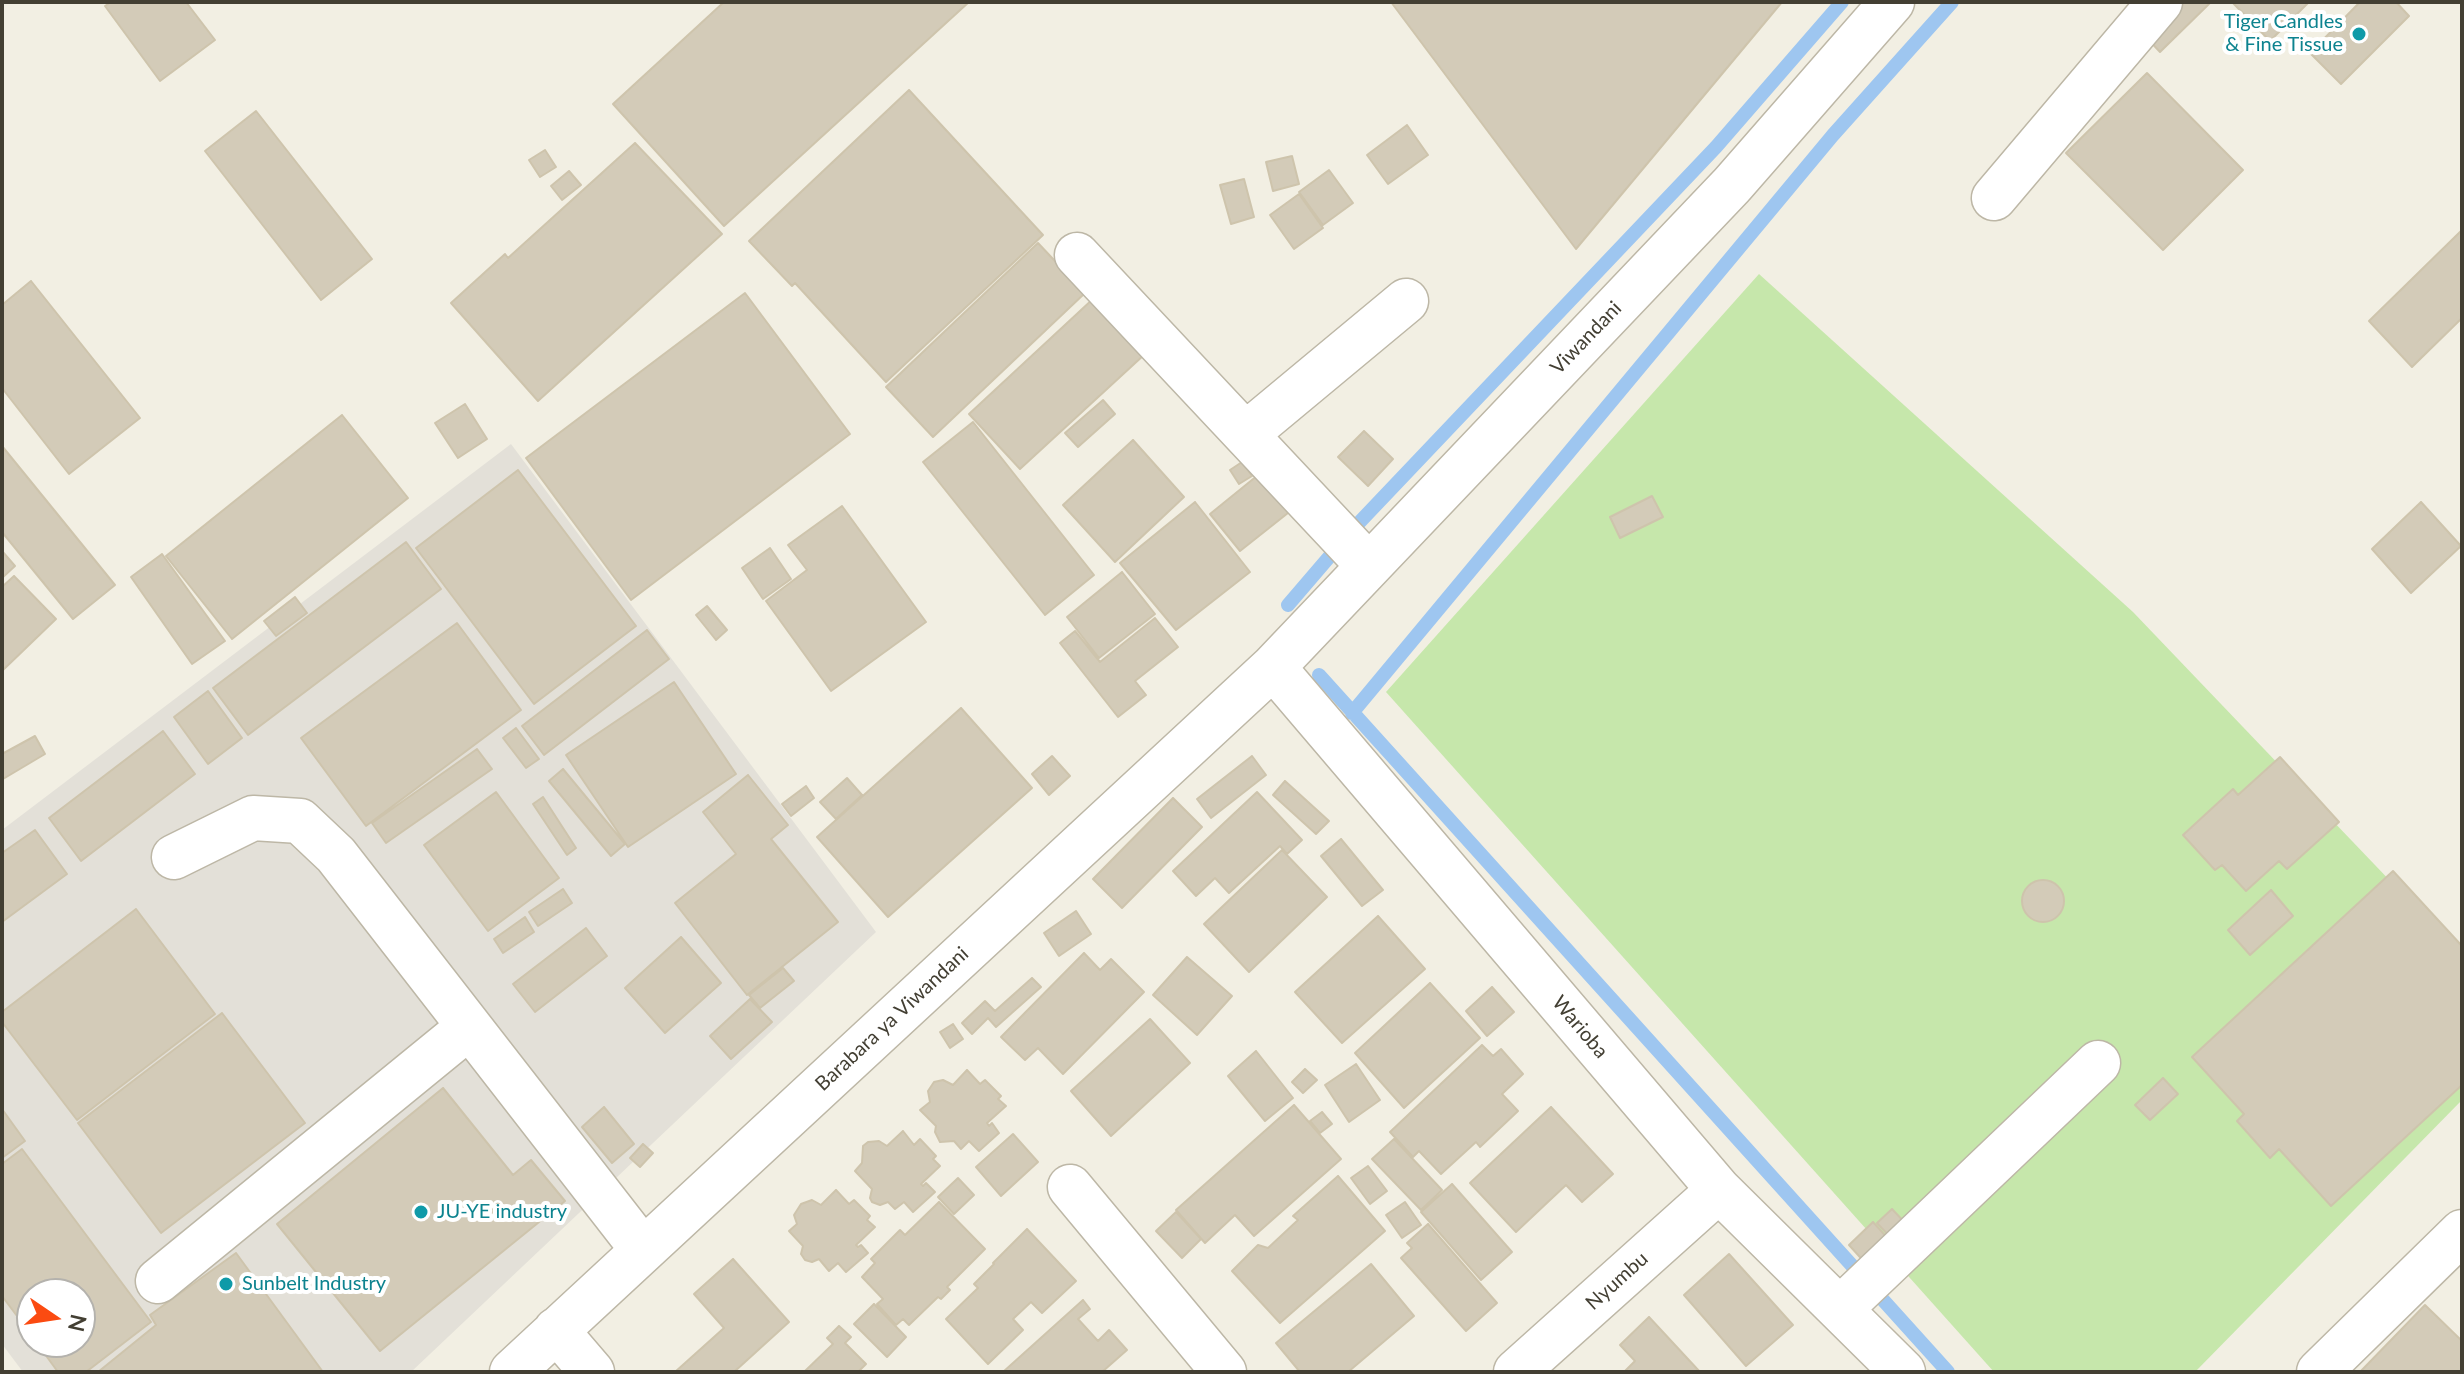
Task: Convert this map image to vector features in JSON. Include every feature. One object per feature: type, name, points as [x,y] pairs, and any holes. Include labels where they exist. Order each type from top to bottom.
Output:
[{"type":"street","name":"Viwandani","points":[[1273,667],[1732,185],[1892,2]]},
{"type":"street","points":[[1994,198],[2160,2]]},
{"type":"street","points":[[1077,255],[1369,566]]},
{"type":"street","points":[[1246,434],[1406,301]]},
{"type":"street","name":"Warioba","points":[[1273,667],[1719,1190],[1903,1372]]},
{"type":"street","name":"Barabara ya Viwandani","points":[[512,1372],[1273,667]]},
{"type":"street","points":[[174,857],[253,818],[300,821],[336,855],[643,1250]]},
{"type":"street","points":[[158,1281],[469,1027]]},
{"type":"street","points":[[1840,1309],[2098,1063]]},
{"type":"street","points":[[1070,1187],[1224,1372]]},
{"type":"street","name":"Nyumbu","points":[[1516,1372],[1719,1190]]},
{"type":"street","points":[[2319,1372],[2462,1232]]},
{"type":"street","points":[[556,1330],[592,1372]]},
{"type":"shaded area","points":[[511,444],[876,932],[411,1372],[23,1372],[2,1344],[2,830]]},
{"type":"green space","points":[[1759,274],[2133,612],[2462,956],[2462,1100],[2195,1372],[1994,1372],[1386,692]]},
{"type":"building","points":[[111,2],[186,2],[215,40],[160,81],[105,6]]},
{"type":"building","points":[[724,2],[969,2],[724,226],[613,104]]},
{"type":"building","points":[[1391,2],[1782,2],[1576,249]]},
{"type":"building","points":[[2181,2],[2211,2],[2160,52],[2146,37]]},
{"type":"building","name":"Tiger Candles & Fine Tissue","points":[[2232,2],[2309,2],[2270,41]]},
{"type":"building","name":"Tiger Candles & Fine Tissue","points":[[2360,2],[2396,2],[2409,16],[2341,84],[2310,53]]},
{"type":"building","points":[[2147,73],[2243,170],[2163,250],[2066,153]]},
{"type":"building","points":[[909,90],[1043,235],[886,382],[795,283],[792,286],[749,241]]},
{"type":"building","points":[[256,111],[372,259],[321,300],[205,151]]},
{"type":"building","points":[[1407,125],[1428,155],[1388,184],[1367,155]]},
{"type":"building","points":[[635,143],[722,234],[538,401],[451,303],[505,254],[508,258]]},
{"type":"building","points":[[545,150],[556,167],[540,177],[529,160]]},
{"type":"building","points":[[1292,156],[1299,184],[1273,191],[1266,162]]},
{"type":"building","points":[[1329,170],[1353,203],[1323,225],[1299,192]]},
{"type":"building","points":[[569,171],[581,185],[562,200],[551,186]]},
{"type":"building","points":[[1244,179],[1254,217],[1231,224],[1220,185]]},
{"type":"building","points":[[1299,194],[1323,228],[1294,249],[1270,215]]},
{"type":"building","points":[[2462,230],[2462,318],[2412,367],[2369,321]]},
{"type":"building","points":[[1038,243],[1085,293],[933,437],[886,387]]},
{"type":"building","points":[[31,281],[140,418],[69,474],[2,388],[2,305]]},
{"type":"building","points":[[745,293],[850,434],[631,600],[526,458]]},
{"type":"building","points":[[1094,298],[1145,354],[1020,469],[969,414]]},
{"type":"building","points":[[1103,400],[1115,414],[1078,447],[1065,433]]},
{"type":"building","points":[[465,404],[487,439],[458,458],[435,423]]},
{"type":"building","points":[[342,415],[408,498],[232,639],[166,556]]},
{"type":"building","points":[[973,422],[1094,575],[1045,615],[923,462]]},
{"type":"building","points":[[1364,431],[1393,459],[1368,486],[1338,457]]},
{"type":"building","points":[[1133,440],[1184,497],[1115,562],[1063,505]]},
{"type":"building","points":[[2,446],[115,585],[73,619],[2,532]]},
{"type":"building","points":[[1242,462],[1252,476],[1239,484],[1230,470]]},
{"type":"building","points":[[518,470],[636,626],[534,704],[416,548]]},
{"type":"building","points":[[1263,471],[1293,509],[1240,551],[1210,514]]},
{"type":"building","points":[[1652,496],[1663,517],[1620,538],[1610,517]]},
{"type":"building","points":[[1195,502],[1250,572],[1176,630],[1120,563]]},
{"type":"building","points":[[2421,502],[2461,546],[2411,593],[2372,549]]},
{"type":"building","points":[[842,506],[926,622],[831,691],[766,601],[807,570],[788,545]]},
{"type":"building","points":[[406,542],[441,589],[248,735],[213,688]]},
{"type":"building","points":[[770,548],[791,579],[763,599],[742,568]]},
{"type":"building","points":[[2,551],[15,566],[2,578]]},
{"type":"building","points":[[162,554],[225,641],[192,664],[131,577]]},
{"type":"building","points":[[1122,572],[1155,614],[1099,658],[1067,617]]},
{"type":"building","points":[[14,576],[56,619],[2,671],[2,587]]},
{"type":"building","points":[[295,597],[307,613],[276,636],[264,621]]},
{"type":"building","points":[[707,606],[727,630],[716,640],[696,615]]},
{"type":"building","points":[[1155,618],[1178,647],[1135,681],[1146,695],[1118,717],[1060,643],[1075,631],[1100,662]]},
{"type":"building","points":[[457,623],[521,710],[366,826],[301,738]]},
{"type":"building","points":[[647,630],[669,659],[544,755],[522,726]]},
{"type":"building","points":[[674,682],[736,774],[628,847],[566,755]]},
{"type":"building","points":[[208,691],[242,738],[208,764],[174,717]]},
{"type":"building","points":[[961,708],[1032,788],[888,917],[817,837]]},
{"type":"building","points":[[516,728],[539,759],[526,768],[503,738]]},
{"type":"building","points":[[163,731],[195,774],[81,861],[49,818]]},
{"type":"building","points":[[35,736],[45,754],[3,779],[2,754]]},
{"type":"building","points":[[477,749],[492,769],[386,843],[372,823]]},
{"type":"building","points":[[1052,756],[1070,776],[1049,795],[1032,774]]},
{"type":"building","points":[[1252,756],[1266,775],[1211,818],[1197,799]]},
{"type":"building","points":[[2280,757],[2339,822],[2287,869],[2279,861],[2246,891],[2222,865],[2215,870],[2183,835],[2233,789],[2238,795]]},
{"type":"building","points":[[563,769],[625,844],[611,856],[549,781]]},
{"type":"building","points":[[748,775],[788,825],[771,839],[838,922],[747,995],[675,903],[736,854],[703,812]]},
{"type":"building","points":[[847,778],[862,795],[836,819],[820,802]]},
{"type":"building","points":[[1285,781],[1329,821],[1316,834],[1273,795]]},
{"type":"building","points":[[806,786],[814,798],[791,816],[782,804]]},
{"type":"building","points":[[496,792],[559,878],[488,931],[424,845]]},
{"type":"building","points":[[1257,792],[1302,840],[1287,854],[1280,846],[1229,893],[1215,878],[1196,896],[1173,871]]},
{"type":"building","points":[[543,797],[576,848],[567,855],[533,804]]},
{"type":"building","points":[[1173,798],[1202,827],[1122,908],[1093,879]]},
{"type":"building","points":[[35,830],[67,874],[2,922],[2,853]]},
{"type":"building","points":[[1341,839],[1383,890],[1362,906],[1321,856]]},
{"type":"building","points":[[1282,850],[1327,897],[1249,972],[1204,924]]},
{"type":"building","points":[[2393,871],[2462,946],[2462,1085],[2331,1206],[2279,1149],[2270,1158],[2237,1121],[2244,1114],[2192,1057]]},
{"type":"building","points":[[2043,880],[2058,886],[2064,901],[2058,916],[2043,922],[2028,916],[2022,901],[2028,886]]},
{"type":"building","points":[[563,889],[572,903],[538,926],[529,912]]},
{"type":"building","points":[[2271,890],[2293,916],[2250,955],[2228,930]]},
{"type":"building","points":[[136,909],[215,1014],[77,1120],[2,1022],[2,1012]]},
{"type":"building","points":[[1076,911],[1091,934],[1059,956],[1044,933]]},
{"type":"building","points":[[1378,916],[1425,969],[1342,1043],[1295,992]]},
{"type":"building","points":[[525,917],[534,932],[503,953],[494,939]]},
{"type":"building","points":[[586,928],[607,956],[535,1012],[513,984]]},
{"type":"building","points":[[681,937],[721,983],[665,1033],[625,988]]},
{"type":"building","points":[[1084,953],[1100,970],[1111,959],[1144,992],[1063,1074],[1038,1048],[1025,1060],[1001,1037]]},
{"type":"building","points":[[1187,957],[1232,996],[1197,1035],[1153,995]]},
{"type":"building","points":[[783,968],[794,981],[760,1008],[749,995]]},
{"type":"building","points":[[1032,978],[1041,987],[996,1027],[988,1018],[972,1034],[962,1023],[985,1001],[995,1011]]},
{"type":"building","points":[[1430,983],[1480,1038],[1404,1108],[1355,1053]]},
{"type":"building","points":[[1492,987],[1514,1012],[1487,1036],[1466,1011]]},
{"type":"building","points":[[750,999],[772,1022],[731,1059],[710,1036]]},
{"type":"building","points":[[222,1013],[305,1123],[161,1233],[78,1123]]},
{"type":"building","points":[[1150,1019],[1190,1063],[1111,1136],[1071,1091]]},
{"type":"building","points":[[953,1024],[963,1039],[950,1048],[940,1032]]},
{"type":"building","points":[[1482,1045],[1493,1056],[1501,1049],[1523,1074],[1502,1094],[1518,1111],[1480,1147],[1476,1142],[1441,1174],[1419,1151],[1413,1157],[1390,1132]]},
{"type":"building","points":[[1256,1051],[1293,1098],[1265,1121],[1228,1076]]},
{"type":"building","points":[[1356,1064],[1380,1100],[1349,1122],[1325,1085]]},
{"type":"building","points":[[1305,1069],[1317,1080],[1303,1093],[1292,1082]]},
{"type":"building","points":[[967,1070],[980,1084],[985,1080],[1006,1106],[987,1123],[989,1126],[992,1123],[999,1133],[979,1151],[969,1141],[961,1149],[954,1141],[940,1142],[935,1132],[936,1126],[920,1110],[930,1102],[928,1091],[934,1082],[943,1080],[953,1085]]},
{"type":"building","points":[[2163,1078],[2178,1094],[2150,1120],[2135,1105]]},
{"type":"building","name":"JU-YE industry","points":[[443,1088],[513,1175],[531,1160],[565,1201],[380,1351],[277,1224]]},
{"type":"building","points":[[1294,1105],[1341,1159],[1254,1236],[1235,1215],[1205,1243],[1176,1210]]},
{"type":"building","points":[[604,1107],[634,1144],[612,1163],[582,1127]]},
{"type":"building","points":[[1551,1107],[1613,1174],[1582,1202],[1566,1185],[1516,1232],[1470,1183]]},
{"type":"building","points":[[2,1109],[25,1141],[2,1158]]},
{"type":"building","points":[[1322,1112],[1332,1124],[1320,1133],[1310,1121]]},
{"type":"building","points":[[903,1131],[914,1145],[920,1139],[936,1156],[933,1159],[940,1166],[921,1184],[926,1183],[935,1192],[913,1212],[904,1202],[895,1209],[888,1202],[880,1205],[872,1202],[872,1189],[855,1171],[862,1163],[863,1146],[879,1141],[887,1146]]},
{"type":"building","points":[[1013,1134],[1038,1162],[1001,1196],[976,1167]]},
{"type":"building","points":[[1394,1139],[1442,1190],[1421,1210],[1372,1159]]},
{"type":"building","points":[[643,1144],[653,1153],[640,1167],[630,1158]]},
{"type":"building","points":[[22,1149],[151,1322],[86,1372],[58,1372],[48,1358],[96,1358],[96,1278],[16,1278],[16,1315],[2,1296],[2,1164]]},
{"type":"building","points":[[1368,1166],[1387,1191],[1370,1204],[1351,1178]]},
{"type":"building","points":[[1338,1176],[1385,1231],[1280,1323],[1232,1271],[1258,1245],[1268,1248],[1298,1220],[1293,1216]]},
{"type":"building","points":[[958,1178],[974,1195],[954,1214],[938,1197]]},
{"type":"building","points":[[1452,1184],[1512,1252],[1481,1280],[1421,1212]]},
{"type":"building","points":[[836,1190],[849,1204],[854,1200],[870,1216],[867,1220],[875,1227],[856,1245],[861,1245],[868,1253],[846,1272],[838,1263],[829,1271],[819,1259],[812,1262],[805,1260],[801,1254],[803,1246],[789,1231],[797,1224],[794,1215],[801,1204],[812,1200],[821,1205]]},
{"type":"building","points":[[939,1202],[985,1249],[947,1287],[950,1290],[941,1299],[938,1297],[909,1325],[903,1319],[896,1325],[877,1304],[883,1299],[862,1277],[875,1263],[871,1259],[900,1230],[905,1235]]},
{"type":"building","points":[[1405,1202],[1421,1225],[1402,1238],[1386,1215]]},
{"type":"building","points":[[1892,1209],[1909,1227],[1894,1241],[1877,1223]]},
{"type":"building","points":[[1176,1212],[1201,1239],[1182,1258],[1156,1231]]},
{"type":"building","points":[[1873,1222],[1892,1243],[1868,1266],[1849,1245]]},
{"type":"building","points":[[1428,1224],[1497,1303],[1466,1331],[1401,1258],[1412,1248],[1407,1243]]},
{"type":"building","points":[[1027,1229],[1076,1281],[1042,1313],[1031,1302],[1013,1319],[1023,1330],[988,1364],[946,1319],[978,1288],[974,1284]]},
{"type":"building","name":"Sunbelt Industry","points":[[236,1253],[323,1372],[98,1372],[156,1325],[150,1315]]},
{"type":"building","points":[[1729,1254],[1793,1325],[1746,1366],[1684,1295]]},
{"type":"building","points":[[733,1259],[789,1322],[734,1372],[675,1372],[724,1328],[694,1294]]},
{"type":"building","points":[[1371,1264],[1414,1316],[1348,1372],[1300,1372],[1276,1343]]},
{"type":"building","points":[[1083,1300],[1090,1309],[1078,1319],[1098,1341],[1109,1330],[1127,1350],[1102,1372],[1003,1372]]},
{"type":"building","points":[[874,1304],[906,1337],[887,1357],[854,1324]]},
{"type":"building","points":[[2425,1305],[2462,1341],[2462,1372],[2360,1372]]},
{"type":"building","points":[[1649,1317],[1700,1372],[1624,1372],[1635,1361],[1620,1345]]},
{"type":"building","points":[[839,1326],[851,1337],[845,1343],[866,1364],[858,1372],[804,1372],[833,1344],[827,1338]]},
{"type":"waterway","points":[[1288,605],[1354,528],[1716,147],[1842,2]]},
{"type":"waterway","points":[[1352,713],[1833,135],[1952,2]]},
{"type":"waterway","points":[[1319,675],[1948,1372]]},
{"type":"place","name":"Tiger Candles & Fine Tissue","points":[[2359,34]]},
{"type":"place","name":"JU-YE industry","points":[[421,1212]]},
{"type":"place","name":"Sunbelt Industry","points":[[226,1284]]}]
